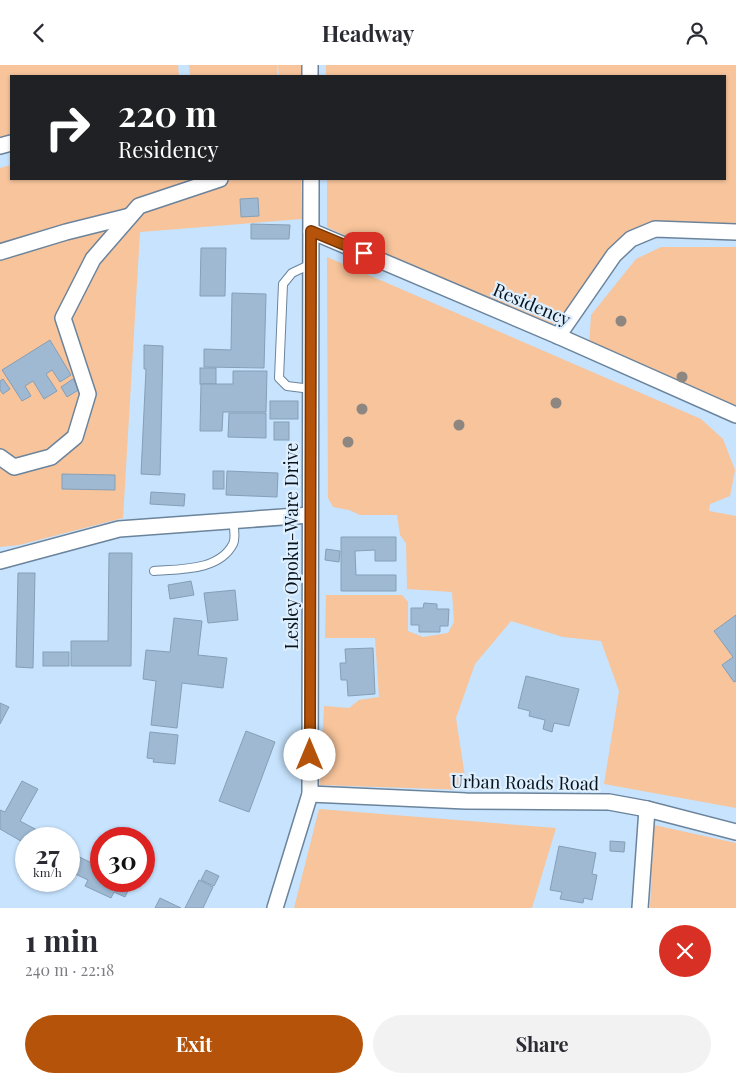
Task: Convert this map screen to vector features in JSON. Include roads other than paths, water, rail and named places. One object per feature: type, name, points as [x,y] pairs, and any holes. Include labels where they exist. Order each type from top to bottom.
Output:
[{"type":"street","points":[[0,457],[14,467],[51,457],[75,437],[88,394],[63,318],[93,259],[138,206],[217,180]]},
{"type":"street","name":"Lesley Opoku-Ware Drive","points":[[275,908],[310,794],[311,180]]},
{"type":"street","points":[[0,252],[66,232],[130,216]]},
{"type":"street","points":[[558,335],[614,255],[631,239],[655,229],[736,232]]},
{"type":"street","name":"Residency","points":[[311,231],[558,335],[736,415]]},
{"type":"street","points":[[0,561],[119,529],[310,515]]},
{"type":"street","name":"Urban Roads Road","points":[[310,794],[466,801],[609,802],[647,809],[736,832]]},
{"type":"street","points":[[640,908],[647,809]]},
{"type":"lane","points":[[310,389],[288,386],[279,378],[283,284],[292,273],[311,265]]},
{"type":"lane","points":[[154,571],[203,567],[224,556],[234,543],[233,521]]}]
